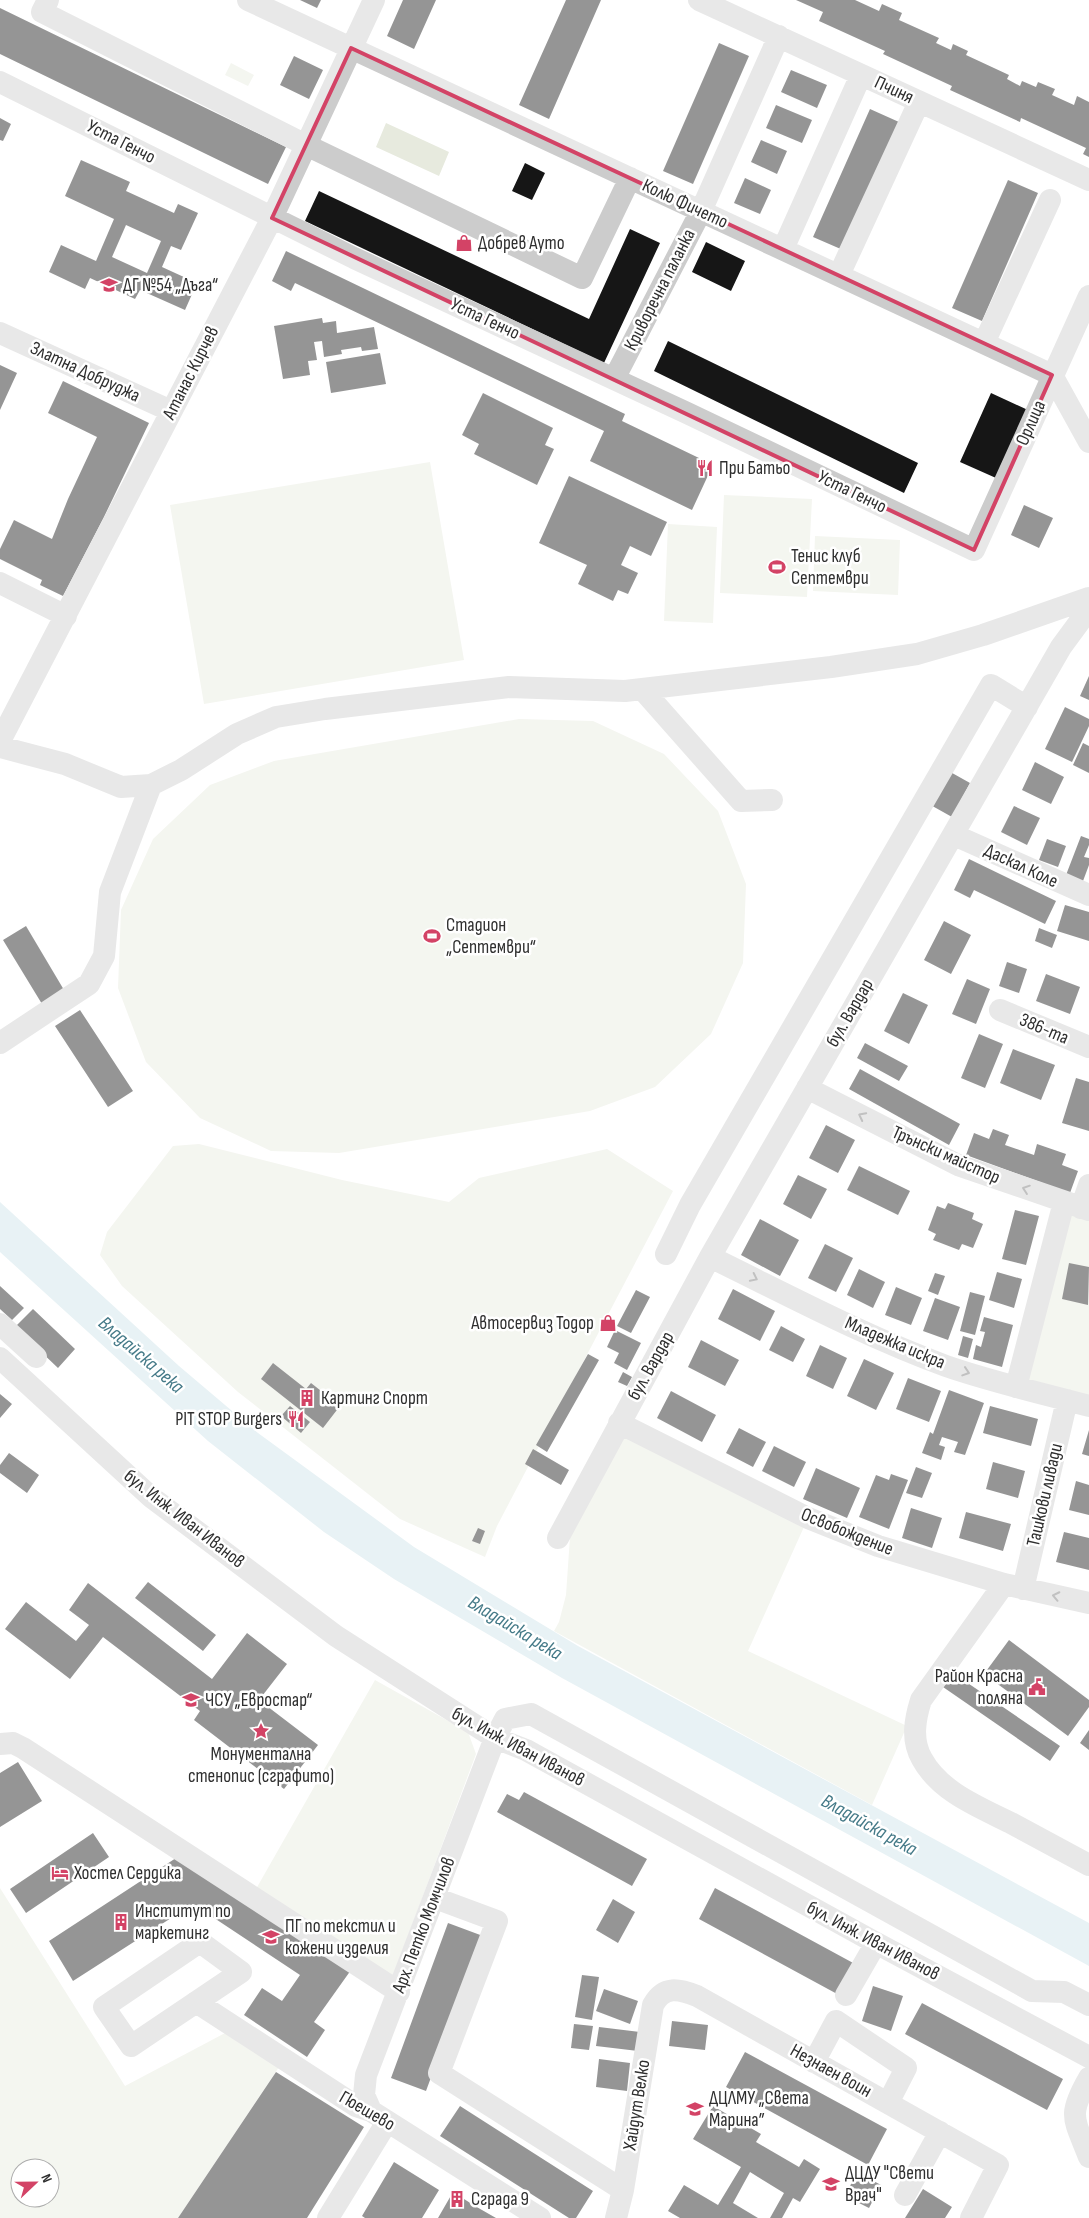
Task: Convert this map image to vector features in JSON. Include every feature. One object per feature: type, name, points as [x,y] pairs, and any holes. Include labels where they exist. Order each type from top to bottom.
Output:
[{"type":"street","points":[[48,0],[42,12],[306,144],[582,278],[630,178]]},
{"type":"street","name":"Колю Фичето","points":[[248,0],[1052,375]]},
{"type":"street","name":"Атанас Кирчев","points":[[0,741],[272,218],[374,0]]},
{"type":"street","name":"Пчиня","points":[[699,0],[1089,180]]},
{"type":"street","name":"Криворечна паланка","points":[[614,379],[701,211],[779,36]]},
{"type":"street","points":[[783,249],[861,75]]},
{"type":"street","name":"Уста Генчо","points":[[0,82],[272,218],[974,550]]},
{"type":"street","points":[[839,275],[919,102]]},
{"type":"street","points":[[984,343],[1050,200]]},
{"type":"street","name":"Орлица","points":[[974,550],[1089,296]]},
{"type":"street","name":"Златна Добруджа","points":[[0,333],[170,411]]},
{"type":"street","points":[[1052,375],[1089,442]]},
{"type":"street","points":[[0,583],[66,616]]},
{"type":"street","points":[[0,748],[65,764],[121,787],[151,785],[181,770],[237,734],[276,717],[325,709],[509,687],[625,691],[831,667],[917,654],[983,635],[1089,598]]},
{"type":"street","name":"бул. Вардар","points":[[558,1538],[710,1257],[1061,647],[1089,609]]},
{"type":"street","points":[[666,1254],[690,1205],[991,685],[1027,707]]},
{"type":"street","points":[[642,689],[741,801],[772,800]]},
{"type":"street","points":[[0,1043],[89,984],[104,956],[110,892],[151,785]]},
{"type":"street","name":"Даскал Коле","points":[[954,835],[1089,895]]},
{"type":"street","name":"386-та","points":[[1000,1010],[1089,1047]]},
{"type":"street","name":"Трънски майстор","points":[[807,1088],[958,1165],[1078,1207]]},
{"type":"street","points":[[1016,1387],[1078,1207],[1089,1185]]},
{"type":"street","name":"Младежка искра","points":[[710,1257],[867,1334],[945,1365],[1016,1387],[1089,1406]]},
{"type":"street","points":[[0,1324],[36,1357]]},
{"type":"street","name":"бул. Инж. Иван Иванов","points":[[0,1358],[151,1497],[336,1636],[494,1738],[526,1750],[876,1944],[1089,2057]]},
{"type":"street","name":"Ташкови ливади","points":[[1013,1587],[1067,1400]]},
{"type":"street","name":"Освобождение","points":[[619,1423],[808,1518],[916,1559],[1013,1587],[1089,1603]]},
{"type":"street","points":[[1013,1587],[920,1700],[915,1719],[915,1739],[921,1758],[932,1774],[954,1793],[1083,1856]]},
{"type":"street","name":"Арх. Петко Момчилов","points":[[379,2117],[366,2103],[363,2086],[494,1738],[505,1719],[531,1714],[1032,1991],[1064,1992],[1089,2005]]},
{"type":"street","points":[[0,1744],[12,1743],[23,1748],[399,1992]]},
{"type":"street","points":[[435,1898],[497,1920],[439,2073],[623,2190]]},
{"type":"street","points":[[200,1942],[241,1972],[196,2002],[131,2046],[104,2007],[200,1942]]},
{"type":"street","points":[[846,1995],[876,1944]]},
{"type":"street","name":"Незнаен воин","points":[[661,1994],[674,1989],[697,1996],[998,2165],[970,2218]]},
{"type":"street","name":"Хайдут Велко","points":[[616,2218],[623,2190],[653,2005],[661,1994]]},
{"type":"street","name":"Гюешево","points":[[196,2002],[356,2106],[379,2117],[540,2218]]},
{"type":"street","points":[[814,2062],[836,2021],[906,2068],[888,2103]]},
{"type":"street","points":[[1089,2078],[1075,2104],[1074,2114],[1089,2157]]},
{"type":"street","points":[[328,2218],[379,2117]]},
{"type":"street","points":[[905,2195],[940,2132]]},
{"type":"highlighted area","points":[[351,48],[1052,375],[974,550],[272,218]]},
{"type":"shaded area","points":[[231,63],[254,75],[248,86],[225,75]]},
{"type":"shaded area","points":[[386,123],[449,152],[439,176],[376,147]]},
{"type":"shaded area","points":[[430,462],[464,660],[204,704],[170,505]]},
{"type":"shaded area","points":[[724,495],[812,499],[807,597],[720,593]]},
{"type":"shaded area","points":[[668,524],[717,527],[713,623],[664,621]]},
{"type":"shaded area","points":[[815,536],[900,540],[898,595],[813,591]]},
{"type":"shaded area","name":"Стадион „Септември“","points":[[519,719],[593,721],[664,754],[718,811],[746,884],[743,963],[711,1034],[655,1087],[590,1111],[339,1153],[271,1151],[200,1118],[146,1062],[118,988],[121,910],[153,839],[210,785],[274,761]]},
{"type":"shaded area","points":[[199,1144],[342,1180],[449,1202],[479,1178],[607,1149],[673,1191],[497,1526],[485,1557],[400,1519],[238,1392],[122,1286],[100,1255],[107,1232],[173,1146]]},
{"type":"shaded area","points":[[1064,1202],[1089,1210],[1089,1406],[1016,1387]]},
{"type":"shaded area","points":[[624,1433],[808,1518],[748,1651],[907,1726],[872,1805],[554,1631],[559,1622],[566,1595],[570,1537]]},
{"type":"shaded area","points":[[375,1680],[468,1732],[476,1754],[393,1976],[256,1889]]},
{"type":"shaded area","points":[[0,1888],[125,2086],[227,2032],[279,2067],[178,2218],[0,2218]]},
{"type":"water","name":"Владайска река","points":[[0,1202],[179,1366],[258,1433],[414,1547],[578,1646],[1089,1923],[1089,1966],[562,1678],[394,1579],[324,1532],[208,1441],[0,1252]]},
{"type":"building","points":[[300,0],[321,0],[317,8]]},
{"type":"building","points":[[403,0],[436,0],[414,49],[387,36]]},
{"type":"building","points":[[566,0],[601,0],[549,119],[519,105]]},
{"type":"building","points":[[796,0],[855,0],[879,11],[882,4],[902,13],[899,20],[939,38],[936,43],[951,50],[953,44],[968,51],[966,55],[1009,75],[1007,79],[1020,86],[1022,81],[1036,87],[1038,82],[1055,89],[1052,95],[1074,105],[1077,96],[1089,102],[1089,157],[1083,154],[1086,148],[1021,118],[1020,122],[950,90],[952,86],[883,54],[885,51],[819,21],[823,12]]},
{"type":"building","points":[[0,8],[286,147],[268,184],[0,54]]},
{"type":"building","points":[[719,43],[749,56],[693,184],[663,171]]},
{"type":"building","points":[[294,56],[323,70],[309,99],[280,85]]},
{"type":"building","points":[[791,70],[827,85],[817,108],[781,92]]},
{"type":"building","points":[[776,105],[812,120],[802,143],[766,128]]},
{"type":"building","points":[[870,109],[899,122],[843,250],[813,237]]},
{"type":"building","points":[[0,118],[11,124],[3,141],[0,140]]},
{"type":"building","points":[[761,140],[787,151],[777,174],[751,162]]},
{"type":"building","points":[[81,160],[130,182],[126,191],[174,213],[178,204],[198,213],[181,250],[171,246],[162,267],[197,283],[185,310],[140,290],[135,299],[90,278],[85,289],[49,272],[61,245],[96,261],[114,219],[65,196]],"holes":[[[126,225],[161,241],[147,273],[112,257]]]},
{"type":"building","points":[[525,163],[545,173],[532,200],[512,191]]},
{"type":"building","points":[[745,178],[771,190],[760,214],[734,203]]},
{"type":"building","points":[[1008,180],[1038,193],[982,321],[952,308]]},
{"type":"building","points":[[319,191],[589,319],[630,229],[660,243],[604,363],[305,221]]},
{"type":"building","points":[[706,242],[745,261],[731,291],[692,272]]},
{"type":"building","points":[[286,251],[625,414],[622,421],[699,458],[697,462],[711,469],[692,510],[590,461],[604,431],[295,283],[291,291],[272,281]]},
{"type":"building","points":[[322,318],[323,323],[336,321],[337,333],[374,327],[378,349],[362,351],[361,347],[341,350],[342,354],[324,357],[322,341],[314,342],[317,360],[308,361],[310,375],[283,379],[274,326]]},
{"type":"building","points":[[668,341],[918,463],[904,493],[654,371]]},
{"type":"building","points":[[380,353],[386,384],[331,393],[326,362]]},
{"type":"building","points":[[0,365],[17,373],[0,410]]},
{"type":"building","points":[[63,381],[149,423],[104,517],[63,596],[40,585],[42,580],[0,559],[0,549],[14,520],[52,539],[68,499],[97,437],[48,413]]},
{"type":"building","points":[[483,393],[553,428],[545,445],[554,449],[537,485],[474,454],[479,444],[462,435]]},
{"type":"building","points":[[991,393],[1028,410],[996,478],[960,462]]},
{"type":"building","points":[[569,476],[667,522],[651,556],[630,546],[621,565],[638,573],[628,594],[618,590],[613,601],[578,584],[587,565],[539,543]]},
{"type":"building","points":[[1024,505],[1053,518],[1039,548],[1011,535]]},
{"type":"building","points":[[1089,676],[1089,700],[1080,696]]},
{"type":"building","points":[[1065,707],[1089,719],[1089,726],[1072,762],[1045,749]]},
{"type":"building","points":[[1083,743],[1089,746],[1089,773],[1073,765]]},
{"type":"building","points":[[1035,762],[1064,777],[1051,804],[1022,790]]},
{"type":"building","points":[[945,769],[970,783],[952,817],[927,803]]},
{"type":"building","points":[[1014,806],[1040,818],[1027,845],[1001,832]]},
{"type":"building","points":[[1081,836],[1089,839],[1089,845],[1084,857],[1089,858],[1089,865],[1083,881],[1066,875]]},
{"type":"building","points":[[1047,839],[1066,846],[1058,867],[1039,860]]},
{"type":"building","points":[[969,859],[1056,901],[1045,924],[974,890],[970,898],[954,890]]},
{"type":"building","points":[[1065,905],[1089,912],[1089,941],[1057,931]]},
{"type":"building","points":[[944,921],[971,935],[951,974],[924,960]]},
{"type":"building","points":[[26,926],[64,990],[42,1004],[3,940]]},
{"type":"building","points":[[1039,928],[1057,935],[1052,948],[1035,941]]},
{"type":"building","points":[[1007,962],[1027,969],[1019,993],[999,986]]},
{"type":"building","points":[[1046,974],[1080,987],[1070,1014],[1036,1001]]},
{"type":"building","points":[[967,979],[990,989],[976,1024],[952,1014]]},
{"type":"building","points":[[903,993],[928,1005],[909,1044],[884,1031]]},
{"type":"building","points":[[80,1010],[133,1091],[108,1107],[55,1026]]},
{"type":"building","points":[[979,1034],[1003,1044],[985,1088],[961,1078]]},
{"type":"building","points":[[865,1043],[908,1066],[899,1081],[857,1058]]},
{"type":"building","points":[[1013,1049],[1055,1065],[1041,1100],[1000,1083]]},
{"type":"building","points":[[860,1069],[960,1124],[949,1145],[849,1089]]},
{"type":"building","points":[[1076,1078],[1089,1082],[1089,1131],[1062,1123]]},
{"type":"building","points":[[826,1125],[855,1140],[838,1173],[809,1158]]},
{"type":"building","points":[[993,1129],[1009,1135],[1005,1145],[1034,1155],[1037,1144],[1066,1154],[1062,1165],[1078,1171],[1070,1193],[966,1155],[974,1133],[989,1139]]},
{"type":"building","points":[[859,1166],[910,1191],[898,1215],[847,1190]]},
{"type":"building","points":[[798,1175],[827,1189],[811,1219],[783,1204]]},
{"type":"building","points":[[948,1203],[974,1213],[972,1219],[983,1224],[973,1248],[962,1244],[959,1250],[933,1240],[936,1234],[928,1230],[937,1206],[945,1209]]},
{"type":"building","points":[[1015,1210],[1039,1216],[1026,1265],[1002,1259]]},
{"type":"building","points":[[760,1219],[799,1240],[780,1276],[741,1255]]},
{"type":"building","points":[[825,1244],[853,1258],[836,1292],[808,1278]]},
{"type":"building","points":[[1069,1263],[1089,1267],[1088,1305],[1062,1299]]},
{"type":"building","points":[[859,1269],[885,1282],[873,1308],[847,1295]]},
{"type":"building","points":[[997,1272],[1022,1279],[1014,1308],[989,1300]]},
{"type":"building","points":[[935,1273],[945,1276],[938,1295],[928,1291]]},
{"type":"building","points":[[0,1286],[24,1308],[12,1320],[0,1309]]},
{"type":"building","points":[[896,1287],[922,1298],[911,1325],[885,1315]]},
{"type":"building","points":[[733,1289],[775,1311],[760,1341],[718,1319]]},
{"type":"building","points":[[636,1290],[650,1297],[631,1333],[617,1326]]},
{"type":"building","points":[[970,1292],[985,1296],[975,1335],[960,1331]]},
{"type":"building","points":[[935,1298],[960,1307],[948,1340],[923,1331]]},
{"type":"building","points":[[33,1309],[75,1349],[58,1368],[15,1327]]},
{"type":"building","points":[[984,1317],[1013,1325],[1002,1367],[973,1359],[976,1345],[981,1347],[985,1332],[980,1331]]},
{"type":"building","points":[[781,1326],[805,1339],[793,1362],[769,1350]]},
{"type":"building","points":[[615,1330],[641,1343],[627,1370],[614,1363],[619,1353],[607,1347]]},
{"type":"building","points":[[963,1336],[973,1339],[968,1358],[958,1355]]},
{"type":"building","points":[[701,1340],[739,1360],[725,1386],[688,1367]]},
{"type":"building","points":[[820,1345],[847,1358],[833,1389],[806,1376]]},
{"type":"building","points":[[588,1354],[599,1360],[547,1452],[536,1445]]},
{"type":"building","points":[[864,1359],[894,1373],[876,1410],[847,1396]]},
{"type":"building","name":"Картинг Спорт","points":[[273,1363],[306,1389],[311,1383],[340,1406],[323,1428],[261,1379]]},
{"type":"building","points":[[623,1372],[632,1377],[627,1386],[618,1382]]},
{"type":"building","points":[[908,1378],[941,1391],[929,1422],[896,1409]]},
{"type":"building","points":[[949,1390],[984,1403],[965,1455],[954,1452],[958,1442],[942,1437],[939,1445],[945,1447],[941,1460],[922,1453],[930,1432],[933,1434]]},
{"type":"building","points":[[671,1391],[716,1415],[702,1442],[657,1418]]},
{"type":"building","points":[[0,1394],[12,1404],[0,1418]]},
{"type":"building","name":"PIT STOP Burgers","points":[[290,1406],[310,1422],[301,1433],[281,1416]]},
{"type":"building","points":[[990,1406],[1038,1419],[1031,1446],[983,1433]]},
{"type":"building","points":[[739,1428],[766,1442],[753,1467],[726,1453]]},
{"type":"building","points":[[1089,1430],[1089,1456],[1082,1454]]},
{"type":"building","points":[[774,1446],[806,1462],[794,1487],[762,1471]]},
{"type":"building","points":[[533,1449],[569,1470],[561,1485],[525,1464]]},
{"type":"building","points":[[9,1453],[39,1475],[27,1493],[0,1473],[0,1465]]},
{"type":"building","points":[[993,1462],[1025,1471],[1018,1498],[986,1489]]},
{"type":"building","points":[[916,1467],[932,1473],[922,1498],[906,1493]]},
{"type":"building","points":[[816,1468],[860,1488],[847,1518],[803,1499]]},
{"type":"building","points":[[891,1474],[908,1480],[889,1529],[859,1517],[876,1475],[889,1480]]},
{"type":"building","points":[[1076,1481],[1089,1485],[1089,1515],[1069,1510]]},
{"type":"building","points":[[911,1508],[942,1518],[932,1548],[902,1538]]},
{"type":"building","points":[[966,1512],[1011,1524],[1003,1551],[959,1538]]},
{"type":"building","points":[[478,1528],[485,1531],[480,1544],[472,1541]]},
{"type":"building","points":[[1064,1532],[1089,1538],[1089,1570],[1056,1562]]},
{"type":"building","points":[[148,1582],[216,1635],[203,1651],[135,1598]]},
{"type":"building","points":[[88,1583],[212,1679],[247,1633],[287,1664],[259,1700],[318,1745],[284,1789],[194,1720],[200,1711],[103,1637],[70,1679],[5,1629],[26,1602],[76,1641],[89,1625],[69,1610]]},
{"type":"building","name":"Район Красна поляна","points":[[1009,1640],[1089,1700],[1089,1707],[1068,1736],[984,1674]]},
{"type":"building","points":[[953,1673],[1060,1746],[1050,1761],[943,1687]]},
{"type":"building","points":[[1089,1730],[1089,1750],[1080,1743]]},
{"type":"building","points":[[18,1762],[42,1801],[0,1827],[0,1773]]},
{"type":"building","points":[[524,1792],[647,1859],[632,1886],[497,1812],[507,1794],[519,1800]]},
{"type":"building","name":"Хостел Сердика","points":[[93,1833],[109,1857],[26,1913],[10,1889]]},
{"type":"building","points":[[176,1858],[351,1970],[314,2022],[325,2030],[307,2057],[244,2015],[262,1988],[282,2001],[300,1975],[193,1904],[73,1981],[49,1941]]},
{"type":"building","points":[[715,1888],[855,1964],[839,1995],[699,1919]]},
{"type":"building","points":[[613,1899],[635,1912],[618,1943],[596,1930]]},
{"type":"building","points":[[448,1923],[483,1936],[426,2091],[391,2078]]},
{"type":"building","points":[[582,1975],[599,1977],[592,2020],[575,2017]]},
{"type":"building","points":[[873,1986],[903,1996],[891,2031],[862,2021]]},
{"type":"building","points":[[604,1989],[638,2001],[630,2024],[596,2011]]},
{"type":"building","points":[[922,2003],[1063,2079],[1047,2110],[905,2034]]},
{"type":"building","points":[[672,2021],[708,2025],[705,2050],[669,2046]]},
{"type":"building","points":[[574,2024],[593,2026],[589,2050],[571,2048]]},
{"type":"building","points":[[599,2027],[640,2032],[638,2051],[596,2046]]},
{"type":"building","points":[[745,2052],[887,2129],[868,2165],[726,2087]]},
{"type":"building","points":[[599,2059],[630,2063],[627,2091],[596,2087]]},
{"type":"building","points":[[276,2072],[364,2127],[307,2218],[178,2218]]},
{"type":"building","points":[[460,2106],[593,2191],[576,2218],[569,2218],[440,2136]]},
{"type":"building","points":[[713,2106],[761,2134],[756,2142],[799,2167],[804,2159],[820,2169],[800,2202],[793,2198],[782,2218],[770,2218],[784,2193],[750,2172],[733,2203],[758,2218],[680,2218],[668,2211],[684,2185],[718,2205],[741,2167],[693,2139]]},
{"type":"building","points":[[394,2162],[439,2190],[422,2218],[365,2218],[362,2216]]},
{"type":"building","points":[[857,2172],[881,2185],[869,2208],[845,2196]]},
{"type":"building","points":[[923,2189],[952,2207],[945,2218],[905,2218]]},
{"type":"building","name":"Сграда 9","points":[[453,2192],[475,2206],[496,2218],[438,2218]]},
{"type":"place","name":"Добрев Ауто","points":[[464,243]]},
{"type":"place","name":"ДГ №54 „Дъга“","points":[[109,285]]},
{"type":"place","name":"При Батьо","points":[[705,468]]},
{"type":"place","name":"Тенис клуб Септември","points":[[777,567]]},
{"type":"place","name":"Стадион „Септември“","points":[[432,936]]},
{"type":"place","name":"Автосервиз Тодор","points":[[608,1323]]},
{"type":"place","name":"Картинг Спорт","points":[[307,1398]]},
{"type":"place","name":"PIT STOP Burgers","points":[[296,1419]]},
{"type":"place","name":"Район Красна поляна","points":[[1037,1687]]},
{"type":"place","name":"ЧСУ „Евростар“","points":[[191,1700]]},
{"type":"place","name":"Монументална стенопис (сграфито)","points":[[261,1731]]},
{"type":"place","name":"Хостел Сердика","points":[[60,1873]]},
{"type":"place","name":"Институт по маркетинг","points":[[121,1922]]},
{"type":"place","name":"ПГ по текстил и кожени изделия","points":[[271,1937]]},
{"type":"place","name":"ДЦЛМУ „Света Марина”","points":[[695,2109]]},
{"type":"place","name":"ДЦДУ \"Свети Врач\"","points":[[831,2184]]},
{"type":"place","name":"Сграда 9","points":[[457,2199]]}]
